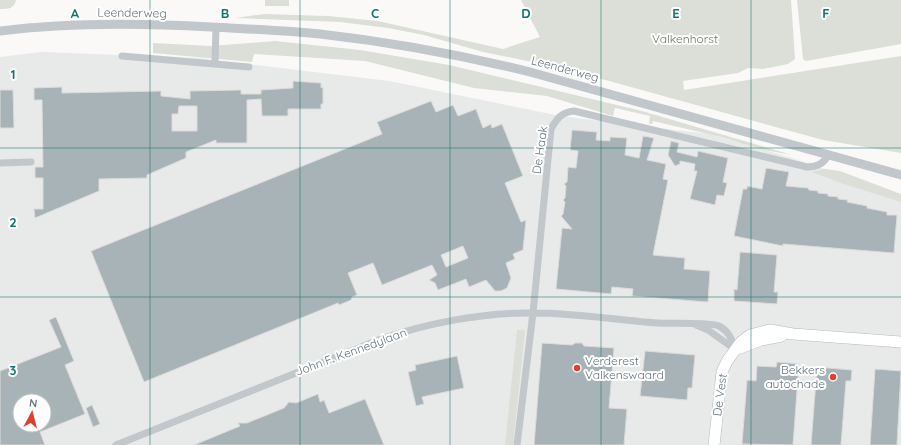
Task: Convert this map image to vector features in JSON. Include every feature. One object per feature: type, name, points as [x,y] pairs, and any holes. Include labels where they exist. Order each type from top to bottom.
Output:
[{"type":"main road","points":[[736,350],[746,338],[758,332],[770,330],[793,334],[901,342]]},
{"type":"main road","name":"De Vest","points":[[714,445],[720,378],[724,366],[736,350]]},
{"type":"street","name":"Leenderweg","points":[[0,31],[51,26],[100,24],[216,27],[318,34],[475,58],[575,84],[901,175]]},
{"type":"street","points":[[215,64],[216,27]]},
{"type":"street","points":[[122,56],[249,67]]},
{"type":"street","name":"De Haak","points":[[517,445],[533,313],[551,128],[556,118],[562,114],[574,111],[807,167],[820,165],[825,161],[828,154]]},
{"type":"street","points":[[0,162],[31,162]]},
{"type":"street","name":"John F. Kennedylaan","points":[[116,445],[400,332],[471,318],[533,313],[711,324],[722,328],[729,333],[736,350]]},
{"type":"street","name":"John F. Kennedylaan","points":[[694,324],[708,330],[736,350]]},
{"type":"shaded area","points":[[41,52],[199,58],[389,81],[560,116],[709,134],[789,157],[854,179],[901,200],[901,445],[0,445],[0,57]]},
{"type":"green space","points":[[0,0],[16,0],[12,7],[8,9],[0,9]]},
{"type":"green space","points":[[265,0],[289,0],[289,6],[265,6]]},
{"type":"green space","name":"Valkenhorst","points":[[521,0],[791,0],[795,59],[788,64],[763,69],[748,68],[738,73],[683,81],[684,90],[901,56],[901,153],[823,140],[562,68],[483,52],[424,35],[388,28],[340,22],[235,18],[264,14],[328,16],[378,21],[503,49],[540,37]]},
{"type":"green space","points":[[797,0],[901,0],[901,44],[806,61],[803,59]]},
{"type":"green space","points":[[275,41],[360,50],[449,65],[642,111],[792,155],[760,149],[721,137],[653,121],[652,124],[649,124],[650,116],[615,108],[613,116],[547,96],[474,88],[365,61],[254,54],[252,62],[153,53],[153,43],[211,46]]},
{"type":"green space","points":[[825,169],[840,171],[901,194],[901,202],[812,172]]},
{"type":"green space","points":[[517,330],[525,330],[513,445],[505,445]]},
{"type":"building","points":[[293,81],[321,83],[321,88],[323,87],[323,104],[321,104],[321,109],[288,109],[288,116],[262,116],[261,99],[247,100],[247,143],[216,143],[216,140],[186,152],[186,158],[147,175],[147,178],[99,179],[99,191],[35,218],[34,209],[43,209],[43,178],[35,178],[35,167],[43,167],[42,100],[34,100],[34,88],[62,87],[62,93],[161,91],[161,96],[190,99],[190,91],[241,90],[241,94],[261,94],[261,90],[293,88]],"holes":[[[179,106],[197,106],[197,131],[172,131],[172,114],[178,114]]]},
{"type":"building","points":[[0,90],[13,90],[14,128],[0,128]]},
{"type":"building","points":[[431,101],[436,112],[453,105],[458,116],[476,109],[483,128],[491,124],[492,128],[502,124],[523,176],[505,183],[521,222],[526,220],[523,250],[513,254],[515,259],[506,263],[511,278],[507,288],[501,291],[495,291],[486,280],[469,287],[466,279],[438,290],[435,283],[429,280],[437,275],[432,265],[382,285],[373,263],[348,273],[357,295],[352,297],[351,300],[339,305],[338,303],[144,382],[91,251],[382,134],[377,122]],"holes":[[[463,246],[468,258],[446,267],[441,255]]]},
{"type":"building","points":[[572,130],[597,132],[596,140],[610,141],[610,137],[627,138],[625,155],[639,158],[643,136],[654,138],[647,160],[666,164],[663,179],[668,180],[653,255],[685,258],[684,269],[710,271],[708,302],[632,296],[633,289],[612,287],[611,294],[556,289],[562,228],[572,229],[561,216],[563,214],[565,202],[563,200],[565,198],[566,186],[564,184],[567,182],[568,167],[576,168],[578,151],[570,150]]},
{"type":"building","points":[[671,141],[679,143],[677,152],[697,157],[698,151],[728,158],[723,182],[727,183],[724,196],[717,195],[715,205],[690,199],[697,171],[694,171],[695,164],[680,161],[680,164],[675,166],[668,155]]},
{"type":"building","points":[[766,168],[789,172],[786,186],[808,188],[809,190],[818,191],[818,193],[828,194],[828,196],[838,197],[838,199],[848,200],[847,202],[887,212],[887,215],[897,215],[894,253],[783,244],[783,246],[734,236],[743,189],[747,189],[747,186],[762,189]]},
{"type":"building","points":[[740,252],[777,255],[774,292],[778,292],[777,304],[734,301],[734,289],[737,290]]},
{"type":"building","points":[[56,317],[74,361],[65,365],[85,414],[52,427],[52,393],[12,393],[12,433],[40,433],[45,445],[0,445],[0,371],[61,347],[49,320]]},
{"type":"building","points":[[542,343],[572,345],[575,343],[582,343],[584,346],[614,348],[609,408],[627,409],[624,445],[534,445]]},
{"type":"building","points":[[645,351],[695,355],[692,388],[688,388],[687,400],[640,396]]},
{"type":"building","points":[[457,356],[464,388],[422,397],[424,404],[416,406],[408,372],[416,370],[415,365]]},
{"type":"building","points":[[777,362],[799,364],[793,445],[742,444],[747,380],[756,381],[757,366],[776,367]]},
{"type":"building","points":[[817,367],[852,370],[851,381],[846,381],[841,445],[811,445]]},
{"type":"building","points":[[875,369],[901,371],[897,445],[870,445]]},
{"type":"building","points":[[318,394],[320,402],[324,400],[329,413],[365,399],[384,445],[194,445],[240,426],[238,423],[247,423],[284,408],[289,402],[296,403]]},
{"type":"building","points":[[92,405],[100,424],[93,427],[86,408]]},
{"type":"place","name":"Verderest Valkenswaard","points":[[577,368]]},
{"type":"place","name":"Bekkers autochade","points":[[833,377]]}]
